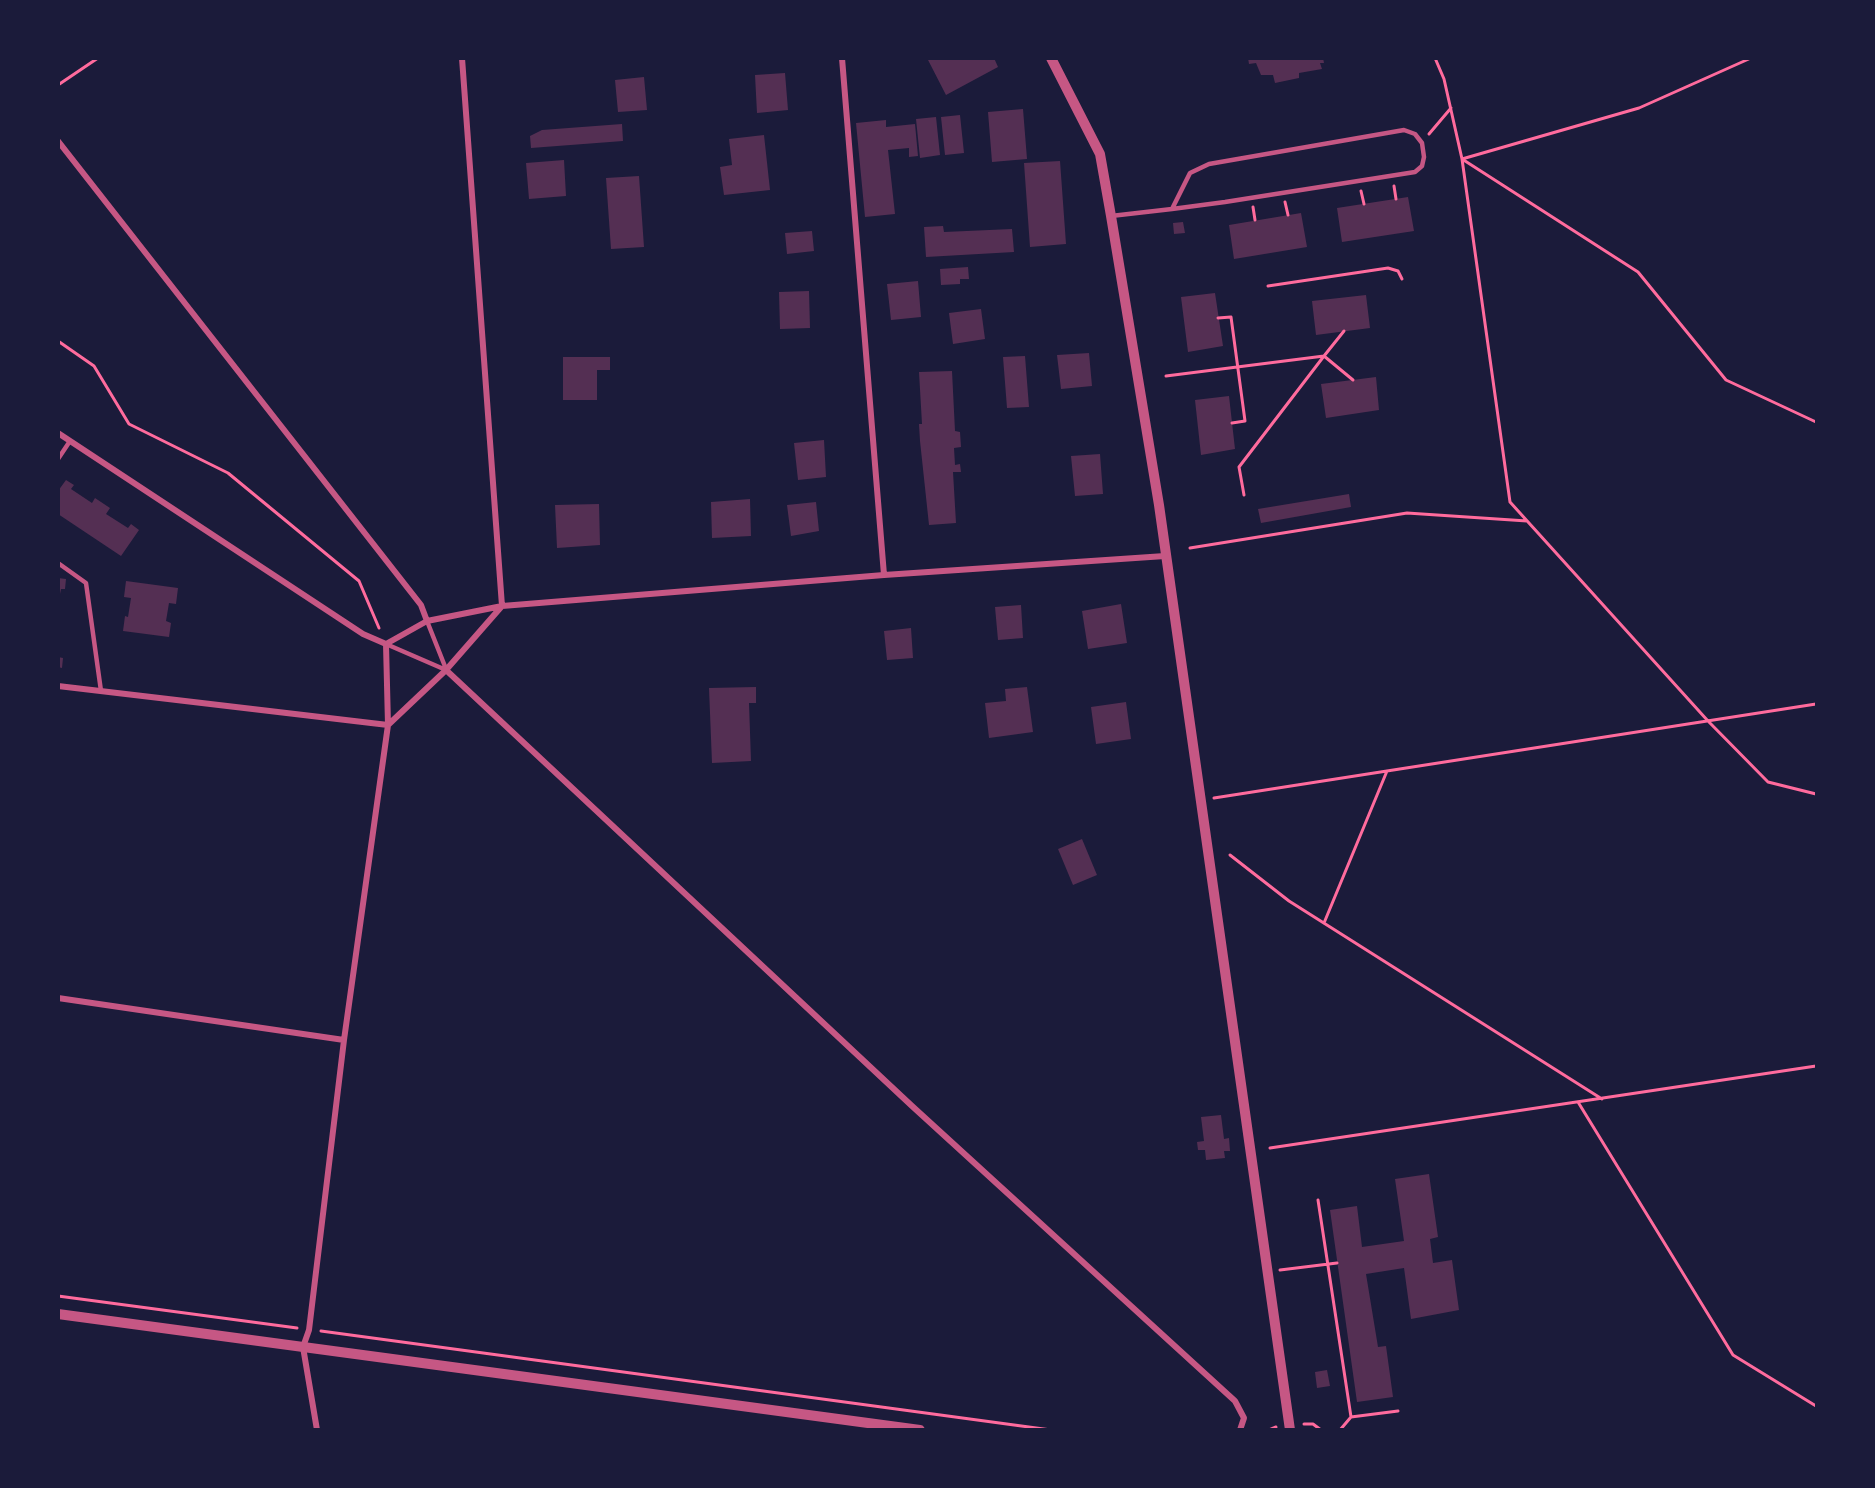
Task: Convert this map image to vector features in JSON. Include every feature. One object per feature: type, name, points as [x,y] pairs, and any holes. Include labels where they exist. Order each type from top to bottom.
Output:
[{"type":"street","points":[[388,725],[446,670],[502,606],[462,58]]},
{"type":"street","points":[[842,58],[884,575]]},
{"type":"street","points":[[1051,58],[1100,154],[1112,216],[1157,493],[1268,1272],[1294,1427]]},
{"type":"street","points":[[58,141],[420,604],[427,621]]},
{"type":"street","points":[[58,433],[363,634],[386,644]]},
{"type":"street","points":[[386,644],[427,621],[502,606],[884,575],[1165,556]]},
{"type":"street","points":[[317,1430],[303,1347],[309,1330],[344,1040],[388,725],[386,644]]},
{"type":"street","points":[[446,670],[912,1106],[1235,1401],[1244,1418],[1240,1430]]},
{"type":"street","points":[[58,686],[388,725]]},
{"type":"street","points":[[58,998],[344,1040]]},
{"type":"street","points":[[58,1314],[920,1430]]},
{"type":"lane","points":[[1112,216],[1172,209],[1414,172],[1422,166],[1424,157],[1422,143],[1415,134],[1404,130],[1209,164],[1190,173],[1172,209]]},
{"type":"lane","points":[[58,459],[70,441]]},
{"type":"lane","points":[[58,563],[86,583],[101,691]]},
{"type":"lane","points":[[427,621],[446,670]]},
{"type":"lane","points":[[386,644],[446,670]]},
{"type":"path","points":[[58,85],[98,58]]},
{"type":"path","points":[[1435,58],[1444,79],[1462,159],[1510,502],[1708,721],[1768,782],[1816,794]]},
{"type":"path","points":[[1462,159],[1639,108],[1751,58]]},
{"type":"path","points":[[1422,143],[1451,108]]},
{"type":"path","points":[[1462,159],[1638,272],[1726,380],[1816,422]]},
{"type":"path","points":[[1394,186],[1396,199]]},
{"type":"path","points":[[1360,190],[1364,204]]},
{"type":"path","points":[[1285,201],[1288,215]]},
{"type":"path","points":[[1253,206],[1255,220]]},
{"type":"path","points":[[1268,286],[1388,268],[1398,270],[1402,279]]},
{"type":"path","points":[[1218,318],[1231,316],[1245,421],[1232,423]]},
{"type":"path","points":[[1244,495],[1239,467],[1344,331]]},
{"type":"path","points":[[58,341],[94,366],[129,424],[228,473],[359,580],[386,644]]},
{"type":"path","points":[[1166,376],[1323,356],[1353,380]]},
{"type":"path","points":[[1190,548],[1407,513],[1527,521]]},
{"type":"path","points":[[1200,800],[1816,704]]},
{"type":"path","points":[[1324,923],[1387,771]]},
{"type":"path","points":[[1230,855],[1289,901],[1602,1099]]},
{"type":"path","points":[[1270,1148],[1816,1066]]},
{"type":"path","points":[[1578,1102],[1733,1355],[1816,1406]]},
{"type":"path","points":[[1318,1200],[1351,1417]]},
{"type":"path","points":[[1268,1272],[1337,1263]]},
{"type":"path","points":[[58,1296],[1051,1430]]},
{"type":"path","points":[[1340,1430],[1351,1417],[1398,1411]]},
{"type":"path","points":[[1294,1427],[1313,1424],[1321,1430]]},
{"type":"building","points":[[927,58],[994,58],[998,67],[946,95]]},
{"type":"building","points":[[1248,58],[1323,58],[1324,63],[1320,63],[1322,69],[1299,73],[1299,78],[1275,83],[1273,75],[1261,75],[1256,63],[1249,64]]},
{"type":"building","points":[[785,73],[788,110],[757,113],[755,75]]},
{"type":"building","points":[[644,77],[647,110],[618,112],[615,80]]},
{"type":"building","points":[[1023,109],[1027,159],[992,162],[988,112]]},
{"type":"building","points":[[960,115],[964,153],[945,155],[941,117]]},
{"type":"building","points":[[936,117],[940,155],[920,158],[916,119]]},
{"type":"building","points":[[886,120],[886,127],[915,124],[918,156],[909,157],[909,148],[888,150],[895,214],[865,217],[856,123]]},
{"type":"building","points":[[622,124],[623,141],[531,148],[530,136],[542,130]]},
{"type":"building","points":[[764,135],[770,190],[724,195],[720,167],[732,165],[729,139]]},
{"type":"building","points":[[564,160],[566,196],[529,199],[526,163]]},
{"type":"building","points":[[1060,161],[1066,244],[1030,247],[1024,163]]},
{"type":"building","points":[[639,176],[644,247],[611,249],[606,178]]},
{"type":"building","points":[[1408,197],[1414,231],[1342,242],[1337,208]]},
{"type":"building","points":[[1301,213],[1307,247],[1234,259],[1229,225]]},
{"type":"building","points":[[1183,222],[1185,233],[1174,234],[1173,223]]},
{"type":"building","points":[[943,226],[944,232],[1012,229],[1014,252],[926,257],[924,227]]},
{"type":"building","points":[[812,231],[814,251],[787,254],[785,233]]},
{"type":"building","points":[[968,267],[969,279],[960,279],[960,284],[941,285],[940,269]]},
{"type":"building","points":[[918,281],[921,317],[891,320],[887,284]]},
{"type":"building","points":[[809,291],[810,328],[780,329],[779,292]]},
{"type":"building","points":[[1215,293],[1223,346],[1188,352],[1181,297]]},
{"type":"building","points":[[1366,295],[1370,328],[1316,335],[1312,301]]},
{"type":"building","points":[[981,309],[985,339],[953,344],[949,313]]},
{"type":"building","points":[[1089,353],[1092,386],[1061,389],[1057,355]]},
{"type":"building","points":[[1025,356],[1029,407],[1007,408],[1003,357]]},
{"type":"building","points":[[563,357],[610,357],[610,370],[597,370],[597,400],[563,400]]},
{"type":"building","points":[[952,371],[955,431],[960,432],[961,447],[954,448],[955,465],[960,464],[961,472],[953,472],[956,523],[929,525],[920,441],[919,424],[922,424],[919,372]]},
{"type":"building","points":[[1376,377],[1379,410],[1326,418],[1321,384]]},
{"type":"building","points":[[1229,396],[1235,449],[1201,455],[1195,400]]},
{"type":"building","points":[[824,440],[826,477],[798,480],[794,443]]},
{"type":"building","points":[[1100,454],[1103,494],[1075,496],[1071,456]]},
{"type":"building","points":[[66,480],[74,485],[71,489],[92,503],[95,498],[110,508],[106,514],[128,528],[131,524],[139,530],[121,556],[58,514],[58,491]]},
{"type":"building","points":[[1349,494],[1351,507],[1261,523],[1258,509]]},
{"type":"building","points":[[750,499],[751,536],[712,538],[711,502]]},
{"type":"building","points":[[816,502],[819,531],[791,536],[787,505]]},
{"type":"building","points":[[599,504],[600,545],[557,548],[555,505]]},
{"type":"building","points":[[58,578],[66,579],[65,589],[61,589],[60,594]]},
{"type":"building","points":[[126,581],[178,588],[176,604],[169,603],[166,621],[171,623],[169,637],[123,631],[131,598],[124,597]]},
{"type":"building","points":[[1121,604],[1127,643],[1088,649],[1082,611]]},
{"type":"building","points":[[1021,605],[1023,638],[998,640],[995,607]]},
{"type":"building","points":[[911,628],[913,658],[887,660],[884,631]]},
{"type":"building","points":[[58,657],[63,658],[62,668],[58,667]]},
{"type":"building","points":[[756,687],[756,703],[749,703],[751,761],[712,763],[709,688]]},
{"type":"building","points":[[1027,687],[1033,732],[989,738],[985,703],[1006,701],[1005,689]]},
{"type":"building","points":[[1126,702],[1131,739],[1096,744],[1091,707]]},
{"type":"building","points":[[1082,839],[1097,875],[1073,885],[1058,849]]},
{"type":"building","points":[[1221,1115],[1224,1139],[1229,1138],[1230,1151],[1224,1151],[1225,1158],[1206,1160],[1205,1150],[1198,1150],[1197,1142],[1204,1141],[1201,1117]]},
{"type":"building","points":[[1429,1174],[1438,1237],[1430,1239],[1433,1263],[1452,1260],[1459,1310],[1411,1319],[1404,1268],[1366,1274],[1378,1347],[1386,1346],[1393,1397],[1357,1402],[1330,1210],[1357,1206],[1362,1247],[1404,1241],[1395,1179]]},
{"type":"building","points":[[1327,1370],[1330,1386],[1317,1388],[1315,1372]]}]
